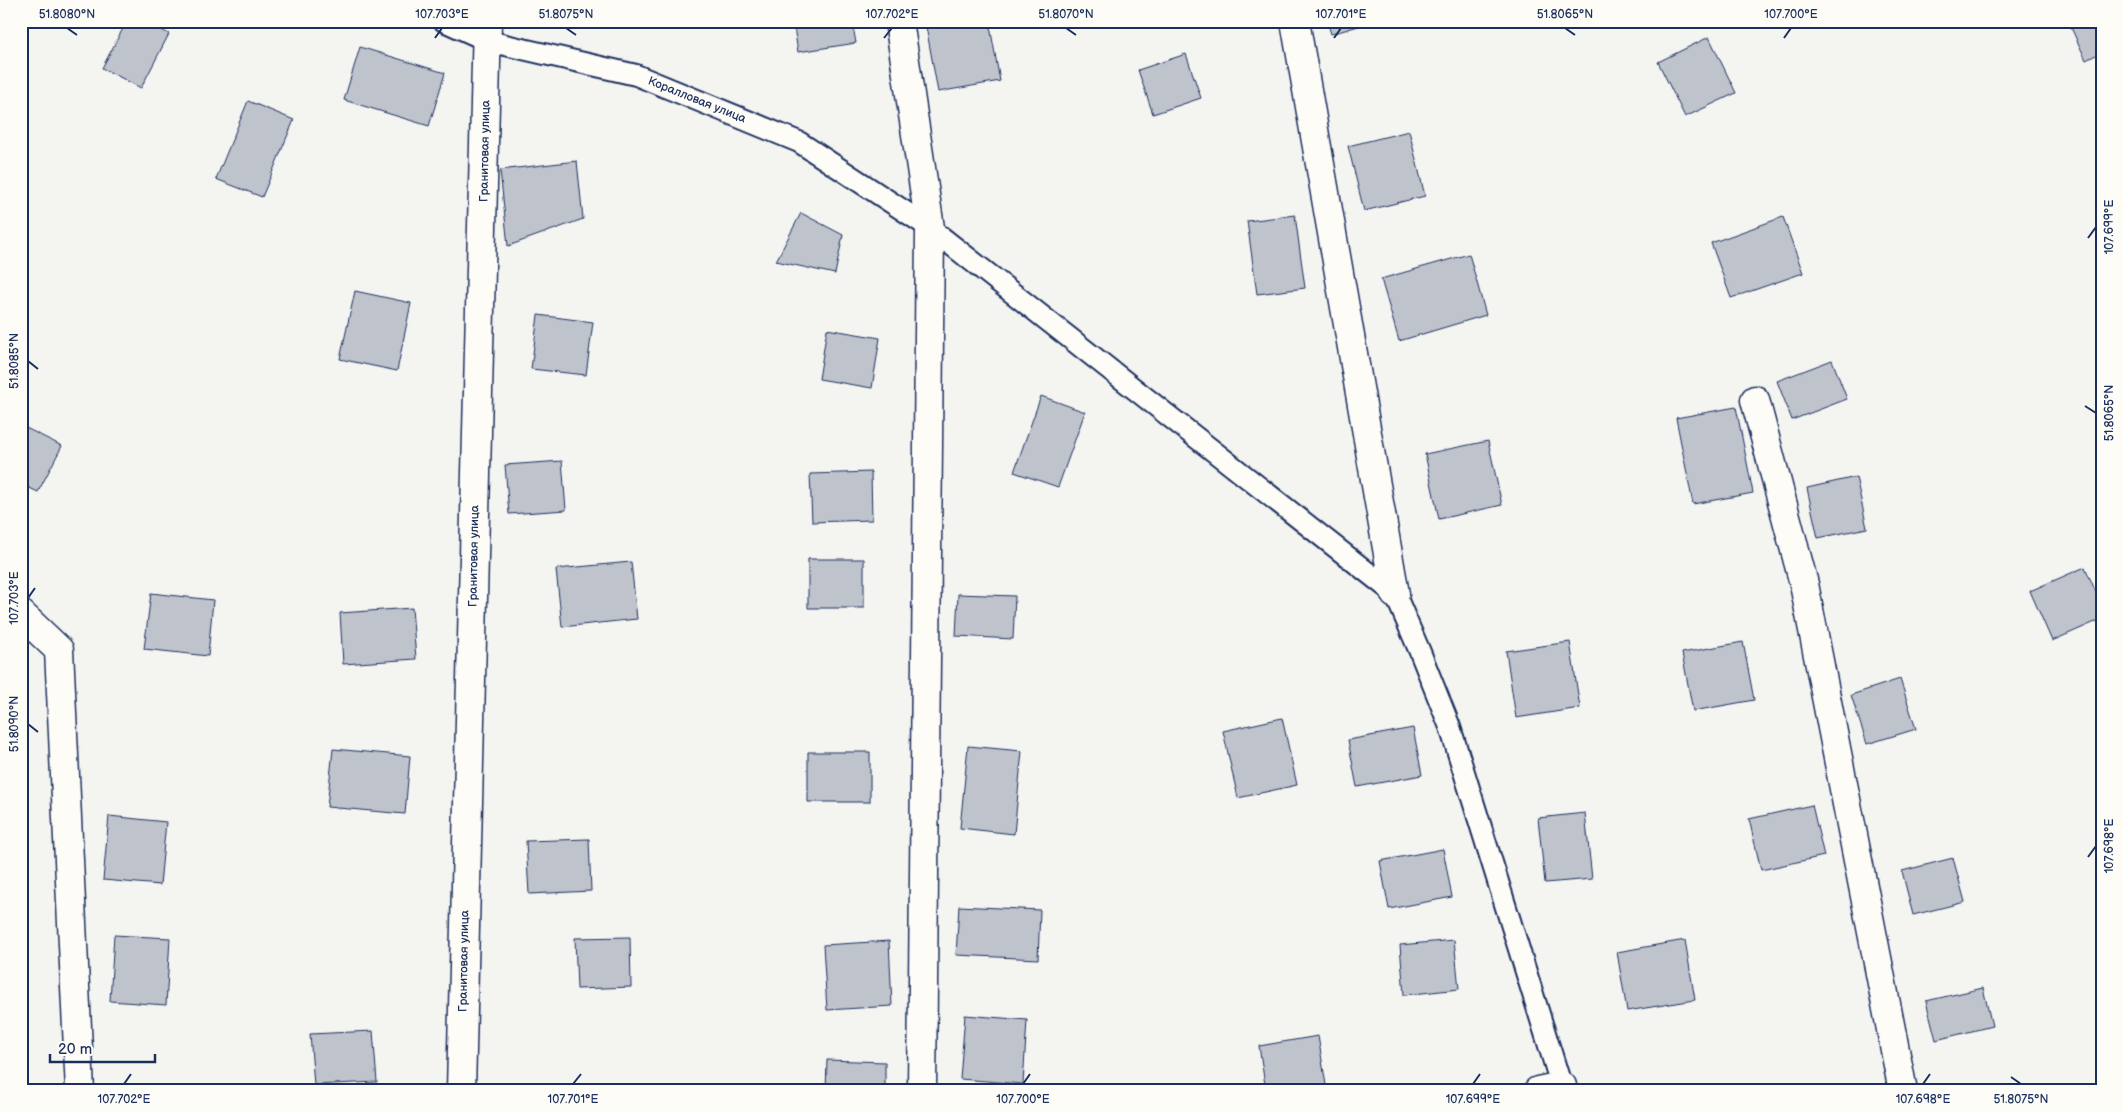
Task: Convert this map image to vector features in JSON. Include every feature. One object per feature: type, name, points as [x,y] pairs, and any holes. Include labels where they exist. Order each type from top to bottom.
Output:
[{"type":"street","points":[[899,21],[930,228],[922,1091]]},
{"type":"street","points":[[1295,21],[1395,594]]},
{"type":"street","name":"Гранитовая улица","points":[[461,1091],[488,31]]},
{"type":"street","points":[[1755,400],[1804,584],[1903,1091]]},
{"type":"street","points":[[21,614],[59,650],[80,1091]]},
{"type":"lane","name":"Коралловая улица","points":[[444,21],[488,31],[636,75],[799,142],[930,228],[1395,594]]},
{"type":"lane","points":[[1395,594],[1450,727],[1554,1089]]},
{"type":"building","points":[[127,21],[145,21],[169,34],[141,88],[102,68]]},
{"type":"building","points":[[793,21],[852,21],[856,43],[798,52]]},
{"type":"building","points":[[925,21],[989,21],[1000,81],[938,92]]},
{"type":"building","points":[[1327,21],[1376,21],[1331,34]]},
{"type":"building","points":[[2068,21],[2102,21],[2102,52],[2086,60]]},
{"type":"building","points":[[1709,37],[1736,93],[1685,117],[1658,62]]},
{"type":"building","points":[[360,47],[445,73],[429,126],[344,100]]},
{"type":"building","points":[[1186,54],[1201,98],[1153,114],[1138,70]]},
{"type":"building","points":[[248,101],[294,120],[262,197],[216,179]]},
{"type":"building","points":[[1409,131],[1425,196],[1364,211],[1348,146]]},
{"type":"building","points":[[577,161],[583,219],[508,246],[500,170]]},
{"type":"building","points":[[801,213],[843,235],[835,274],[776,261]]},
{"type":"building","points":[[1295,215],[1305,288],[1257,294],[1247,221]]},
{"type":"building","points":[[1783,217],[1803,273],[1731,298],[1711,243]]},
{"type":"building","points":[[1469,254],[1486,315],[1399,341],[1381,279]]},
{"type":"building","points":[[355,291],[411,303],[397,371],[340,359]]},
{"type":"building","points":[[538,315],[593,322],[586,375],[531,369]]},
{"type":"building","points":[[827,329],[880,338],[872,388],[819,379]]},
{"type":"building","points":[[1832,360],[1847,399],[1792,420],[1777,381]]},
{"type":"building","points":[[1041,396],[1085,412],[1058,487],[1014,472]]},
{"type":"building","points":[[1736,407],[1753,493],[1693,504],[1676,418]]},
{"type":"building","points":[[22,426],[62,446],[38,492],[21,484]]},
{"type":"building","points":[[1488,441],[1502,505],[1439,519],[1425,454]]},
{"type":"building","points":[[562,461],[566,510],[509,514],[505,465]]},
{"type":"building","points":[[871,472],[872,520],[812,522],[810,474]]},
{"type":"building","points":[[1856,477],[1867,528],[1818,538],[1807,488]]},
{"type":"building","points":[[808,559],[864,559],[864,608],[808,608]]},
{"type":"building","points":[[631,562],[637,619],[562,627],[556,569]]},
{"type":"building","points":[[2085,567],[2102,606],[2102,619],[2052,641],[2030,591]]},
{"type":"building","points":[[151,593],[213,600],[208,656],[144,649]]},
{"type":"building","points":[[958,594],[1015,596],[1013,639],[956,636]]},
{"type":"building","points":[[412,608],[416,659],[343,664],[340,613]]},
{"type":"building","points":[[1570,642],[1580,708],[1516,718],[1506,651]]},
{"type":"building","points":[[1743,642],[1754,700],[1693,711],[1682,653]]},
{"type":"building","points":[[1900,679],[1916,729],[1867,744],[1851,695]]},
{"type":"building","points":[[1282,718],[1297,785],[1238,798],[1223,731]]},
{"type":"building","points":[[1413,728],[1422,775],[1357,787],[1348,740]]},
{"type":"building","points":[[968,746],[1022,751],[1014,834],[960,828]]},
{"type":"building","points":[[333,749],[410,756],[405,814],[327,807]]},
{"type":"building","points":[[808,752],[870,752],[870,802],[808,802]]},
{"type":"building","points":[[1812,805],[1824,856],[1761,870],[1749,819]]},
{"type":"building","points":[[1585,813],[1592,879],[1545,883],[1538,818]]},
{"type":"building","points":[[109,816],[166,822],[160,885],[103,880]]},
{"type":"building","points":[[589,839],[591,891],[529,894],[526,841]]},
{"type":"building","points":[[1443,849],[1452,897],[1389,909],[1380,861]]},
{"type":"building","points":[[1953,858],[1965,902],[1913,915],[1902,871]]},
{"type":"building","points":[[959,906],[1040,910],[1038,959],[956,955]]},
{"type":"building","points":[[114,935],[170,938],[166,1005],[110,1001]]},
{"type":"building","points":[[630,937],[631,987],[577,989],[575,938]]},
{"type":"building","points":[[1454,940],[1459,989],[1404,995],[1400,945]]},
{"type":"building","points":[[1685,940],[1695,1000],[1627,1011],[1617,952]]},
{"type":"building","points":[[889,941],[892,1006],[827,1010],[823,945]]},
{"type":"building","points":[[1983,988],[1992,1026],[1936,1040],[1926,1001]]},
{"type":"building","points":[[965,1015],[1027,1020],[1023,1084],[960,1079]]},
{"type":"building","points":[[373,1031],[377,1082],[314,1085],[310,1034]]},
{"type":"building","points":[[1318,1036],[1327,1091],[1266,1091],[1259,1046]]},
{"type":"building","points":[[827,1060],[885,1062],[885,1091],[826,1091]]}]
